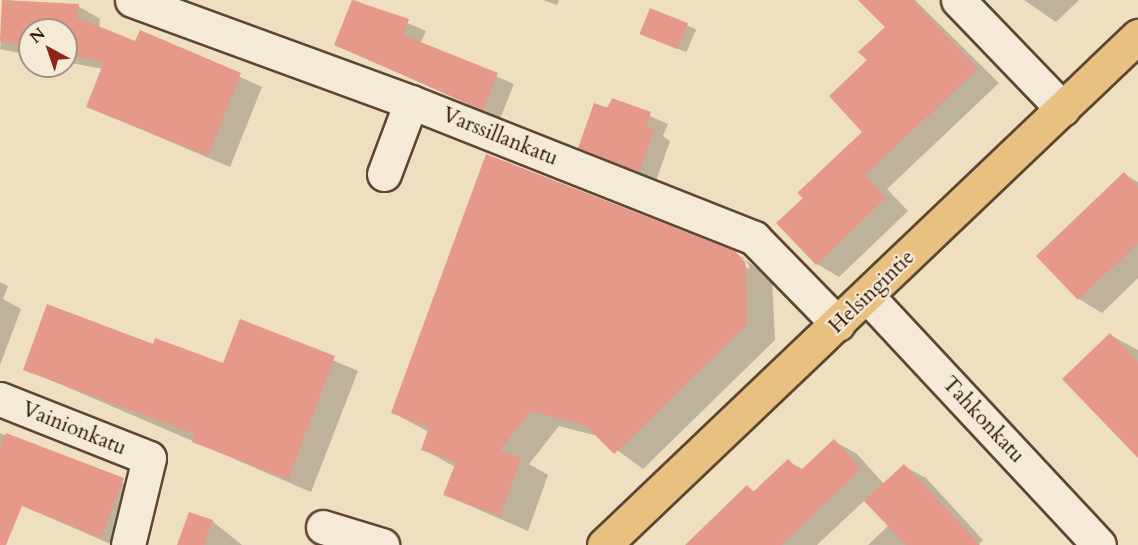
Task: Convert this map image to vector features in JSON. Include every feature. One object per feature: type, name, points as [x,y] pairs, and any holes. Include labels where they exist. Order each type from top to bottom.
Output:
[{"type":"main road","name":"Helsingintie","points":[[604,545],[1138,36]]},
{"type":"street","name":"Varssillankatu","points":[[132,0],[411,102],[754,238],[838,324]]},
{"type":"street","points":[[958,0],[1062,109]]},
{"type":"street","points":[[384,174],[411,102]]},
{"type":"street","name":"Tahkonkatu","points":[[867,296],[1100,545]]},
{"type":"street","name":"Vainionkatu","points":[[0,399],[149,458],[128,545]]},
{"type":"street","points":[[323,527],[382,545]]},
{"type":"building","points":[[2,0],[79,4],[76,17],[135,41],[140,30],[241,73],[208,156],[86,107],[104,62],[78,57],[78,18],[18,18],[18,45],[0,41]]},
{"type":"building","points":[[352,0],[409,19],[403,35],[498,73],[483,110],[334,45]]},
{"type":"building","points":[[858,0],[912,0],[978,69],[865,175],[886,198],[816,265],[776,223],[803,198],[797,193],[862,132],[829,96],[867,60],[858,52],[885,27]]},
{"type":"building","points":[[650,8],[688,23],[678,49],[640,34]]},
{"type":"building","points":[[612,98],[651,112],[646,127],[654,130],[639,172],[578,148],[594,103],[608,108]]},
{"type":"building","points":[[486,154],[735,251],[745,262],[747,324],[614,454],[585,425],[531,411],[500,450],[521,458],[500,516],[443,495],[456,462],[421,450],[429,427],[391,413]]},
{"type":"building","points":[[1124,172],[1138,187],[1138,243],[1078,300],[1036,256]]},
{"type":"building","points":[[47,304],[153,344],[155,338],[223,363],[240,319],[335,356],[288,479],[192,442],[195,434],[23,370]]},
{"type":"building","points":[[1110,333],[1138,362],[1138,458],[1062,379]]},
{"type":"building","points":[[6,433],[124,478],[101,538],[22,506],[6,545],[0,545],[0,448]]},
{"type":"building","points":[[834,439],[861,469],[781,545],[685,545],[747,485],[753,492],[788,459],[800,471]]},
{"type":"building","points":[[904,464],[980,545],[906,545],[864,501]]},
{"type":"building","points":[[189,512],[213,520],[204,545],[177,545]]}]
